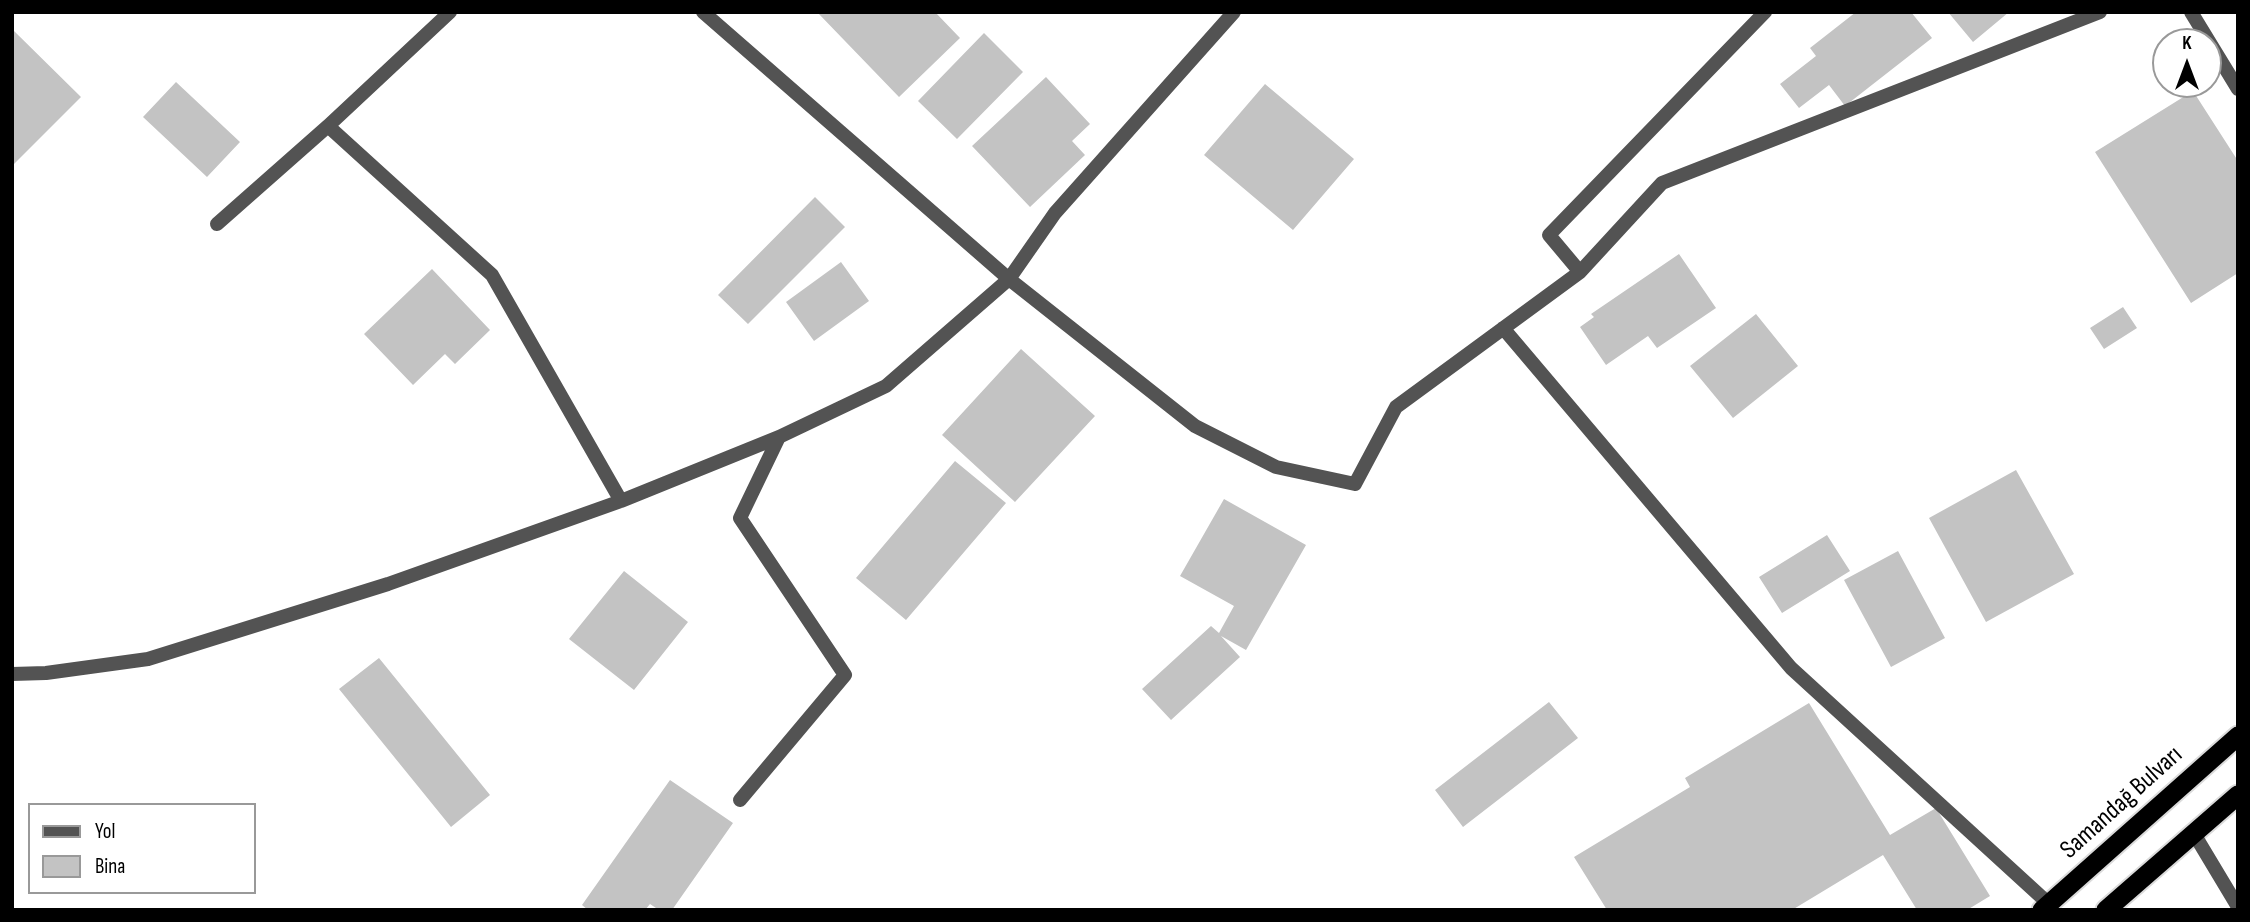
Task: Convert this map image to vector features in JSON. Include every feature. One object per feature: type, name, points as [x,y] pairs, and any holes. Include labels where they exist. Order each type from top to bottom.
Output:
[{"type":"highway","name":"Samandağ Bulvarı","points":[[2046,907],[2238,736]]},
{"type":"highway","points":[[2106,910],[2238,795]]},
{"type":"street","points":[[217,224],[450,12]]},
{"type":"street","points":[[703,12],[1009,279],[1195,426],[1276,467],[1355,484],[1396,407],[1580,272],[1662,183],[2100,12]]},
{"type":"street","points":[[12,674],[47,673],[148,659],[376,588],[621,501],[779,437],[886,386],[1009,279],[1055,213],[1234,12]]},
{"type":"street","points":[[1580,272],[1549,235],[1765,12]]},
{"type":"street","points":[[2191,12],[2238,89]]},
{"type":"street","points":[[328,125],[492,275],[621,501]]},
{"type":"street","points":[[1503,328],[1790,668],[2046,907]]},
{"type":"street","points":[[740,800],[845,675],[740,518],[779,437]]},
{"type":"street","points":[[2193,832],[2238,907]]},
{"type":"building","points":[[817,12],[935,12],[960,38],[899,97]]},
{"type":"building","points":[[1856,12],[1911,12],[1932,38],[1845,106],[1829,85],[1799,108],[1780,84],[1816,56],[1810,48]]},
{"type":"building","points":[[1948,12],[2009,12],[1973,42]]},
{"type":"building","points":[[12,29],[81,97],[12,166]]},
{"type":"building","points":[[984,33],[1023,72],[957,139],[918,101]]},
{"type":"building","points":[[1046,77],[1090,124],[1072,141],[1085,155],[1030,207],[972,146]]},
{"type":"building","points":[[176,82],[240,142],[207,177],[143,117]]},
{"type":"building","points":[[1265,84],[1354,159],[1293,230],[1204,155]]},
{"type":"building","points":[[2182,98],[2198,98],[2238,161],[2238,273],[2191,303],[2095,152]]},
{"type":"building","points":[[815,197],[845,227],[748,324],[718,295]]},
{"type":"building","points":[[1679,254],[1716,308],[1657,348],[1648,336],[1606,365],[1580,327],[1594,317],[1591,314]]},
{"type":"building","points":[[841,262],[869,301],[814,341],[786,302]]},
{"type":"building","points":[[432,269],[490,330],[455,364],[445,354],[413,385],[364,334]]},
{"type":"building","points":[[2123,307],[2137,328],[2104,349],[2090,328]]},
{"type":"building","points":[[1756,314],[1798,366],[1733,418],[1690,366]]},
{"type":"building","points":[[1021,349],[1095,416],[1015,502],[942,435]]},
{"type":"building","points":[[955,461],[1006,503],[906,620],[856,578]]},
{"type":"building","points":[[2016,470],[2074,574],[1986,622],[1929,518]]},
{"type":"building","points":[[1224,499],[1306,545],[1246,650],[1221,636],[1240,657],[1171,720],[1142,689],[1211,626],[1219,633],[1234,606],[1180,576]]},
{"type":"building","points":[[1827,535],[1850,571],[1782,613],[1759,577]]},
{"type":"building","points":[[1898,551],[1945,638],[1891,667],[1844,580]]},
{"type":"building","points":[[624,571],[688,622],[634,690],[569,639]]},
{"type":"building","points":[[379,658],[490,795],[451,827],[339,689]]},
{"type":"building","points":[[1549,702],[1578,738],[1463,827],[1435,790]]},
{"type":"building","points":[[1809,703],[1890,835],[1936,808],[1990,896],[1967,910],[1917,910],[1883,855],[1792,910],[1607,910],[1574,857],[1690,787],[1685,778]]},
{"type":"building","points":[[670,780],[733,823],[672,910],[659,910],[650,904],[645,910],[588,910],[582,905]]}]
